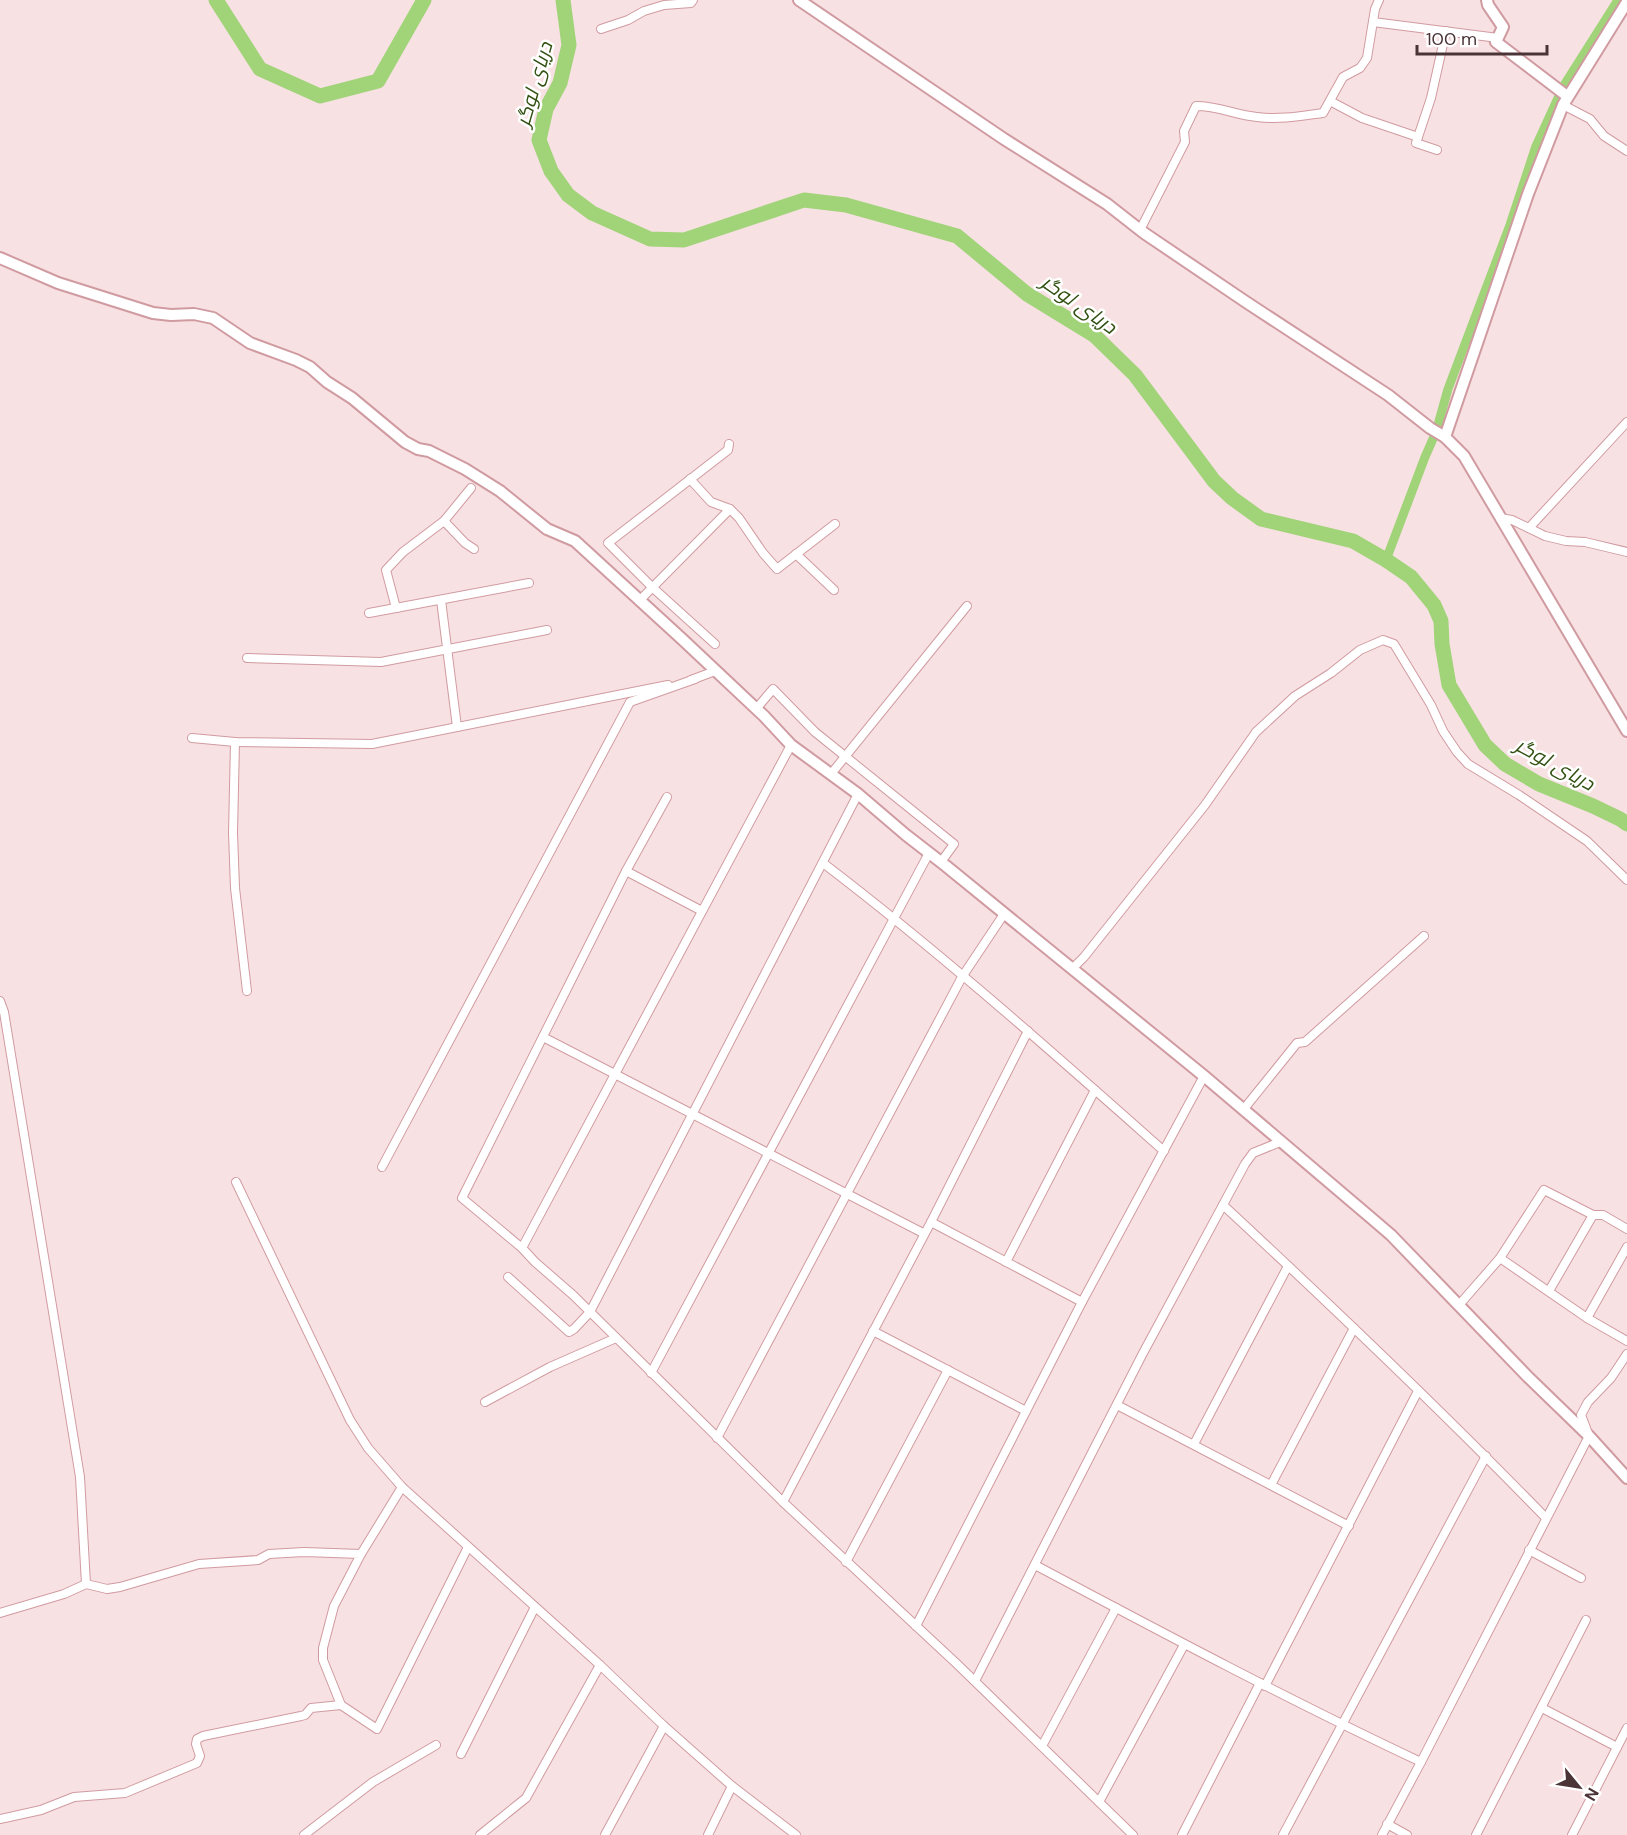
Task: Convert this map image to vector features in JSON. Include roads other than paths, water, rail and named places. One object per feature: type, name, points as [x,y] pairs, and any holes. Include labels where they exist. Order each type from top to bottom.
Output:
[{"type":"street","points":[[601,29],[628,20],[644,10],[664,5],[692,3],[693,0]]},
{"type":"street","points":[[799,0],[1004,139],[1107,204],[1140,230],[1246,303],[1388,395],[1443,436],[1464,456],[1627,731]]},
{"type":"street","points":[[1140,230],[1185,142],[1184,131],[1196,106],[1213,106],[1254,117],[1283,118],[1323,113],[1343,77],[1360,68],[1367,58],[1378,0]]},
{"type":"street","points":[[1487,0],[1503,27],[1496,42],[1590,119],[1604,135],[1627,151]]},
{"type":"street","points":[[1443,436],[1563,97],[1627,2]]},
{"type":"street","points":[[1373,22],[1498,38]]},
{"type":"street","points":[[1437,150],[1416,143],[1431,98],[1446,32]]},
{"type":"street","points":[[1330,100],[1362,118],[1418,137]]},
{"type":"street","points":[[0,258],[58,284],[153,313],[194,314],[213,318],[250,343],[310,367],[405,442],[465,469],[500,491],[547,529],[575,541],[756,709],[791,745],[858,794],[1004,914],[1075,966],[1245,1108],[1280,1142],[1391,1236],[1627,1478]]},
{"type":"street","points":[[1528,528],[1627,422]]},
{"type":"street","points":[[715,644],[608,543],[728,450],[729,444]]},
{"type":"street","points":[[690,479],[711,502],[730,509],[739,518],[777,569],[835,524]]},
{"type":"street","points":[[396,608],[386,570],[403,552],[444,521],[471,488]]},
{"type":"street","points":[[639,601],[730,509]]},
{"type":"street","points":[[1500,518],[1512,520],[1545,536],[1627,552]]},
{"type":"street","points":[[444,521],[474,549]]},
{"type":"street","points":[[796,554],[834,590]]},
{"type":"street","points":[[369,614],[529,583]]},
{"type":"street","points":[[441,600],[458,727]]},
{"type":"street","points":[[831,774],[967,606]]},
{"type":"street","points":[[247,658],[381,662],[547,630]]},
{"type":"street","points":[[1075,966],[1205,804],[1256,732],[1295,696],[1331,673],[1360,650],[1383,640],[1394,644],[1431,705],[1443,731],[1468,764],[1520,795],[1587,841],[1627,880]]},
{"type":"street","points":[[382,1167],[630,702],[715,671]]},
{"type":"street","points":[[192,738],[235,742],[372,744],[695,680]]},
{"type":"street","points":[[756,709],[773,689],[815,732],[954,844],[941,862]]},
{"type":"street","points":[[235,742],[233,833],[235,888],[247,991]]},
{"type":"street","points":[[522,1248],[791,745]]},
{"type":"street","points":[[508,1277],[569,1332],[590,1312],[858,794]]},
{"type":"street","points":[[666,797],[626,871],[462,1198],[522,1248],[590,1312],[783,1502],[975,1681],[1133,1835]]},
{"type":"street","points":[[651,1373],[929,853]]},
{"type":"street","points":[[823,863],[894,917],[1164,1151]]},
{"type":"street","points":[[626,871],[702,911]]},
{"type":"street","points":[[717,1438],[962,977],[1004,914]]},
{"type":"street","points":[[1245,1108],[1297,1043],[1305,1042],[1424,936]]},
{"type":"street","points":[[0,1001],[4,1012],[81,1478],[86,1584]]},
{"type":"street","points":[[783,1502],[923,1233],[931,1222],[1028,1031]]},
{"type":"street","points":[[543,1037],[923,1233]]},
{"type":"street","points":[[916,1626],[1082,1302],[1204,1076]]},
{"type":"street","points":[[1006,1262],[1095,1090]]},
{"type":"street","points":[[975,1681],[1117,1405],[1245,1164],[1253,1153],[1280,1142]]},
{"type":"street","points":[[236,1182],[350,1420],[368,1448],[402,1487],[600,1665],[664,1726],[732,1786],[796,1835]]},
{"type":"street","points":[[1459,1305],[1500,1258],[1544,1190],[1593,1215],[1603,1215],[1627,1229]]},
{"type":"street","points":[[1222,1205],[1354,1328],[1486,1456],[1546,1518]]},
{"type":"street","points":[[1549,1291],[1593,1215]]},
{"type":"street","points":[[931,1222],[1082,1302]]},
{"type":"street","points":[[1587,1318],[1627,1247]]},
{"type":"street","points":[[1500,1258],[1587,1318],[1627,1341]]},
{"type":"street","points":[[1194,1444],[1288,1266]]},
{"type":"street","points":[[1271,1485],[1354,1328]]},
{"type":"street","points":[[873,1331],[1026,1412]]},
{"type":"street","points":[[485,1402],[550,1366],[616,1338]]},
{"type":"street","points":[[1382,1835],[1588,1436],[1581,1415],[1588,1402],[1611,1378],[1627,1354]]},
{"type":"street","points":[[846,1562],[948,1370]]},
{"type":"street","points":[[1182,1835],[1418,1391]]},
{"type":"street","points":[[1117,1405],[1348,1526]]},
{"type":"street","points":[[1283,1835],[1486,1456]]},
{"type":"street","points":[[402,1487],[361,1554],[334,1606],[323,1648],[323,1660],[341,1705],[377,1729],[468,1547]]},
{"type":"street","points":[[1529,1550],[1581,1578]]},
{"type":"street","points":[[0,1613],[64,1594],[86,1584],[107,1589],[114,1588],[200,1564],[258,1560],[269,1554],[304,1552],[361,1554]]},
{"type":"street","points":[[1035,1565],[1184,1645],[1421,1762]]},
{"type":"street","points":[[461,1754],[535,1608]]},
{"type":"street","points":[[1042,1746],[1116,1608]]},
{"type":"street","points":[[1476,1835],[1587,1620]]},
{"type":"street","points":[[1099,1802],[1184,1645]]},
{"type":"street","points":[[480,1835],[526,1798],[600,1665]]},
{"type":"street","points":[[0,1819],[41,1810],[74,1797],[125,1793],[196,1763],[200,1756],[196,1744],[197,1739],[203,1736],[305,1715],[310,1708],[341,1705]]},
{"type":"street","points":[[1542,1708],[1617,1747]]},
{"type":"street","points":[[605,1835],[664,1726]]},
{"type":"street","points":[[1572,1835],[1627,1728]]},
{"type":"street","points":[[304,1835],[373,1782],[436,1745]]},
{"type":"street","points":[[708,1835],[732,1786]]},
{"type":"street","points":[[1388,1824],[1407,1835]]},
{"type":"waterway","name":"دریای لوگر","points":[[216,0],[260,69],[320,96],[378,81],[424,0]]},
{"type":"waterway","name":"دریای لوگر","points":[[563,0],[569,45],[560,83],[546,109],[539,140],[551,171],[568,195],[592,213],[650,239],[684,240],[804,200],[846,205],[957,236],[1027,294],[1094,335],[1135,375],[1214,481],[1232,498],[1261,519],[1353,541],[1411,577],[1434,605],[1441,621],[1442,644],[1449,685],[1485,745],[1505,764],[1539,784],[1593,806],[1627,824]]},
{"type":"waterway","points":[[1386,560],[1436,432],[1448,389],[1510,225],[1536,146],[1563,87],[1618,0]]}]
